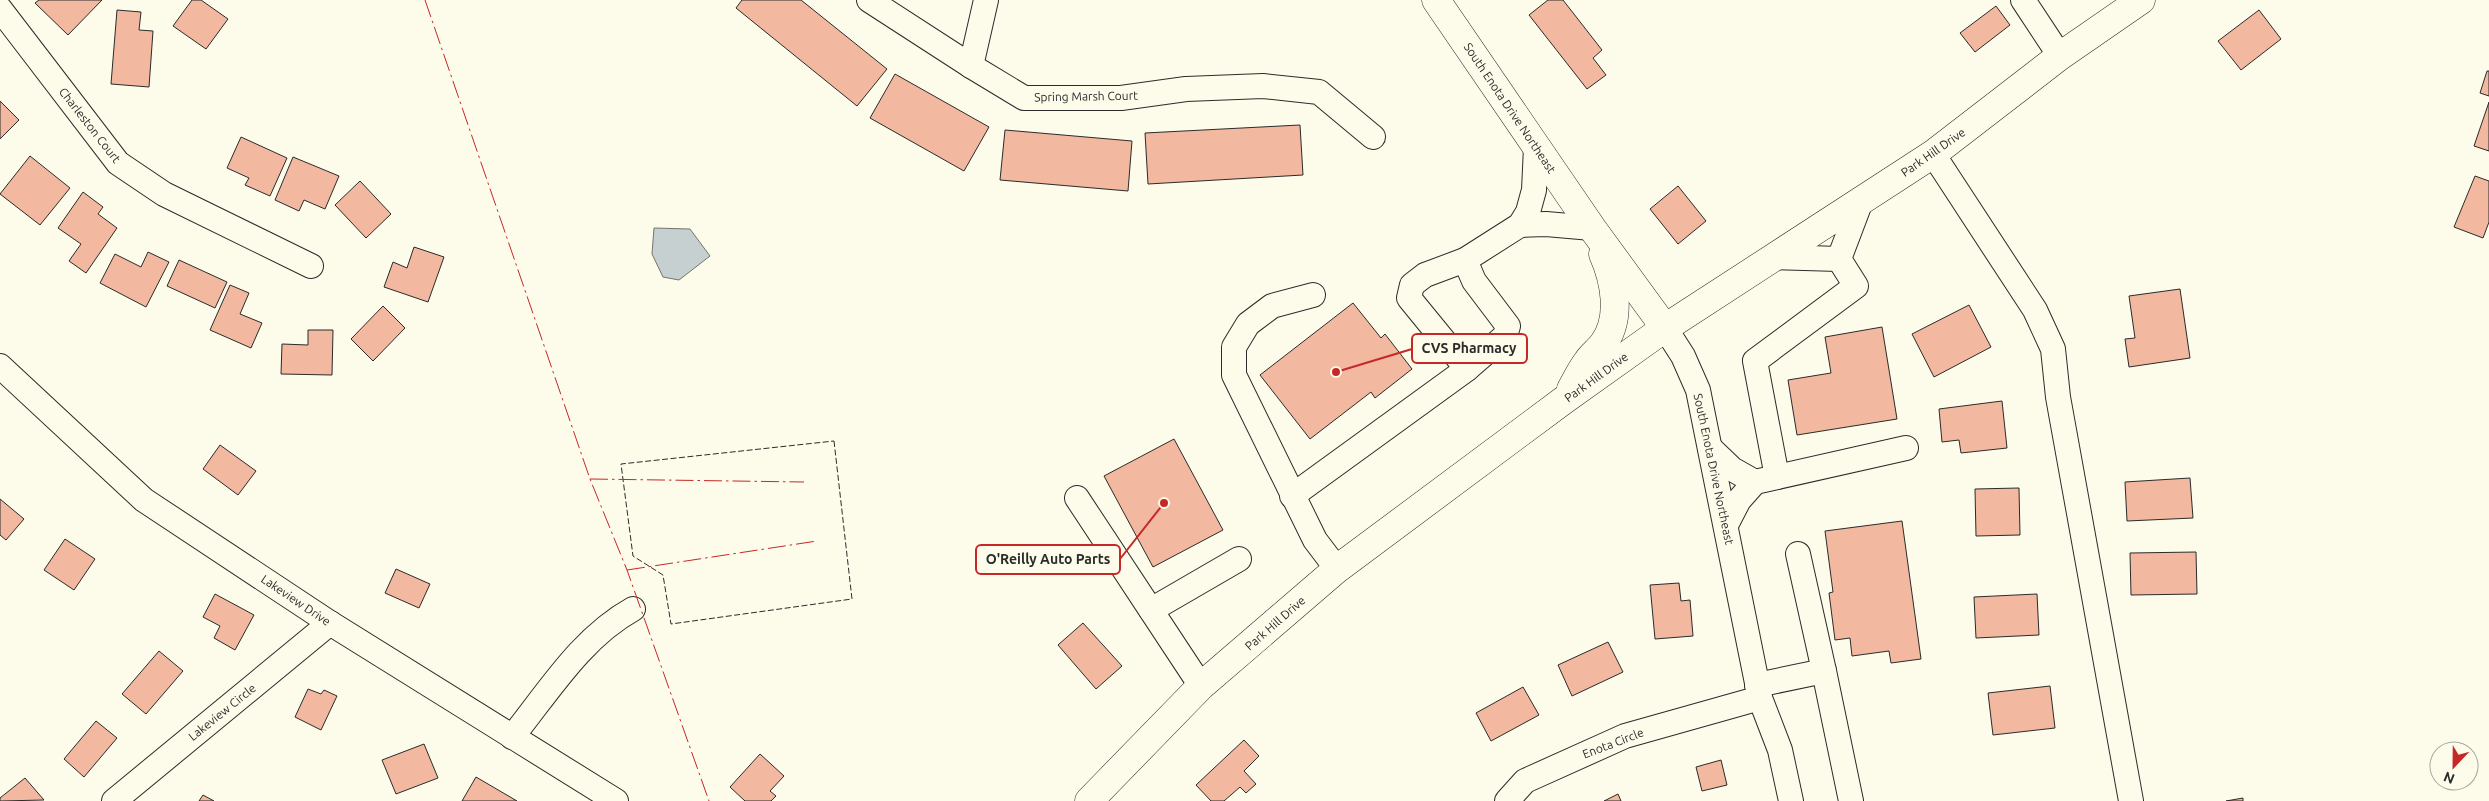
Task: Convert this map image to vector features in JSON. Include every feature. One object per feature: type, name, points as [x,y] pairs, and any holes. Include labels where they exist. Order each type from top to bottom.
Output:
[{"type":"main road","name":"South Enota Drive Northeast","points":[[1436,0],[1592,228],[1665,328]]},
{"type":"main road","name":"Park Hill Drive","points":[[1089,801],[1202,686],[1338,570],[1564,400],[1665,328],[1933,154],[2060,56],[2141,0]]},
{"type":"main road","points":[[1564,400],[1587,360],[1604,344],[1613,323],[1613,276],[1592,228]]},
{"type":"street","name":"Spring Marsh Court","points":[[869,0],[1024,98],[1121,98],[1186,89],[1263,86],[1319,92],[1373,137]]},
{"type":"street","points":[[971,66],[986,0]]},
{"type":"street","points":[[2023,0],[2060,56]]},
{"type":"street","name":"Charleston Court","points":[[0,9],[118,163],[164,194],[311,266]]},
{"type":"street","points":[[1467,369],[1409,298],[1412,285],[1425,275],[1465,260],[1520,224],[1528,212],[1534,190],[1536,147]]},
{"type":"street","points":[[1933,154],[2035,310],[2053,349],[2060,406],[2131,801]]},
{"type":"street","points":[[1839,259],[1861,201]]},
{"type":"street","points":[[1520,224],[1592,228]]},
{"type":"street","points":[[1774,257],[1839,259]]},
{"type":"street","points":[[1766,480],[1755,361],[1856,286],[1839,259]]},
{"type":"street","points":[[1292,496],[1467,369],[1505,336],[1508,326],[1474,281],[1465,260]]},
{"type":"street","points":[[1313,295],[1272,306],[1248,324],[1234,347],[1234,375],[1315,540],[1338,570]]},
{"type":"street","name":"South Enota Drive Northeast","points":[[1665,328],[1683,356],[1698,390],[1758,691],[1780,750],[1791,801]]},
{"type":"street","name":"Lakeview Drive","points":[[0,366],[144,500],[330,623],[616,801]]},
{"type":"street","points":[[1710,448],[1732,469],[1766,480]]},
{"type":"street","points":[[1726,525],[1739,500],[1766,480],[1906,448]]},
{"type":"street","points":[[1077,498],[1202,686]]},
{"type":"street","points":[[1798,554],[1851,801]]},
{"type":"street","points":[[1152,610],[1240,559]]},
{"type":"street","points":[[512,737],[587,644],[602,629],[633,609]]},
{"type":"street","name":"Lakeview Circle","points":[[114,801],[330,623]]},
{"type":"street","name":"Enota Circle","points":[[1507,801],[1525,781],[1625,736],[1824,671]]},
{"type":"shaded area","points":[[654,228],[690,229],[710,256],[679,280],[663,277],[652,254]]},
{"type":"building","points":[[39,0],[102,0],[68,35],[35,3]]},
{"type":"building","points":[[192,0],[201,0],[228,19],[206,49],[173,26]]},
{"type":"building","points":[[742,0],[801,0],[887,69],[857,106],[736,8]]},
{"type":"building","points":[[1548,0],[1563,0],[1602,50],[1593,58],[1606,75],[1587,89],[1529,15]]},
{"type":"building","points":[[1996,6],[2010,25],[1975,52],[1960,33]]},
{"type":"building","points":[[117,10],[141,12],[139,30],[153,31],[149,87],[111,84]]},
{"type":"building","points":[[2259,10],[2281,39],[2241,70],[2218,41]]},
{"type":"building","points":[[2487,71],[2489,71],[2489,96],[2480,93]]},
{"type":"building","points":[[895,74],[989,127],[964,171],[870,118]]},
{"type":"building","points":[[0,101],[19,120],[0,139]]},
{"type":"building","points":[[2489,102],[2489,151],[2474,146]]},
{"type":"building","points":[[1300,125],[1303,175],[1148,184],[1145,133]]},
{"type":"building","points":[[1005,130],[1132,141],[1128,191],[1000,180]]},
{"type":"building","points":[[241,137],[287,158],[270,196],[245,185],[249,178],[227,168]]},
{"type":"building","points":[[30,156],[70,188],[40,225],[0,194]]},
{"type":"building","points":[[293,157],[339,176],[325,209],[304,200],[299,211],[275,200]]},
{"type":"building","points":[[2475,176],[2489,181],[2489,222],[2483,238],[2454,227]]},
{"type":"building","points":[[360,181],[391,214],[366,238],[335,205]]},
{"type":"building","points":[[1678,186],[1706,221],[1678,244],[1650,209]]},
{"type":"building","points":[[83,192],[103,207],[98,214],[117,228],[86,273],[69,261],[81,244],[58,228]]},
{"type":"building","points":[[414,247],[444,257],[428,302],[384,287],[393,262],[407,268]]},
{"type":"building","points":[[148,252],[169,262],[146,307],[100,283],[115,254],[141,267]]},
{"type":"building","points":[[179,260],[227,282],[215,308],[167,286]]},
{"type":"building","points":[[230,285],[249,293],[240,314],[262,323],[251,348],[210,330]]},
{"type":"building","points":[[2180,289],[2190,358],[2129,367],[2125,339],[2135,338],[2129,296]]},
{"type":"building","points":[[1353,303],[1381,338],[1385,334],[1412,369],[1375,398],[1371,392],[1310,439],[1260,375]]},
{"type":"building","points":[[1969,305],[1991,347],[1934,377],[1912,334]]},
{"type":"building","points":[[383,306],[405,328],[373,361],[351,339]]},
{"type":"building","points":[[1882,327],[1897,419],[1797,435],[1788,380],[1831,373],[1825,337]]},
{"type":"building","points":[[308,330],[333,330],[332,375],[281,374],[282,344],[308,345]]},
{"type":"building","points":[[2002,401],[2007,448],[1961,453],[1959,440],[1942,442],[1939,409]]},
{"type":"building","points":[[1174,439],[1223,530],[1153,567],[1104,476]]},
{"type":"building","points":[[220,445],[256,471],[238,495],[203,469]]},
{"type":"building","points":[[2190,478],[2193,518],[2127,521],[2125,482]]},
{"type":"building","points":[[2019,488],[2020,535],[1976,536],[1975,489]]},
{"type":"building","points":[[0,499],[24,519],[6,540],[0,535]]},
{"type":"building","points":[[1902,521],[1921,659],[1891,663],[1889,651],[1852,656],[1850,638],[1835,640],[1829,593],[1833,592],[1825,531]]},
{"type":"building","points":[[65,539],[95,559],[74,590],[44,570]]},
{"type":"building","points":[[2196,552],[2197,594],[2131,595],[2130,553]]},
{"type":"building","points":[[396,569],[430,584],[419,608],[385,593]]},
{"type":"building","points":[[1679,583],[1681,601],[1690,600],[1693,636],[1655,639],[1650,585]]},
{"type":"building","points":[[215,594],[254,615],[235,650],[214,638],[220,626],[203,617]]},
{"type":"building","points":[[2037,594],[2039,635],[1976,638],[1974,597]]},
{"type":"building","points":[[1083,623],[1122,666],[1096,689],[1058,645]]},
{"type":"building","points":[[1608,642],[1623,672],[1572,696],[1558,665]]},
{"type":"building","points":[[159,651],[183,671],[146,714],[122,694]]},
{"type":"building","points":[[2050,686],[2055,728],[1993,735],[1988,693]]},
{"type":"building","points":[[1523,687],[1539,715],[1491,741],[1476,713]]},
{"type":"building","points":[[308,689],[321,694],[324,690],[337,696],[321,730],[295,717]]},
{"type":"building","points":[[96,721],[117,738],[84,777],[64,759]]},
{"type":"building","points":[[1244,740],[1259,756],[1244,771],[1256,784],[1246,793],[1240,787],[1224,801],[1211,801],[1196,785]]},
{"type":"building","points":[[424,744],[438,778],[396,794],[382,760]]},
{"type":"building","points":[[760,754],[784,776],[770,791],[776,796],[771,801],[745,801],[730,787]]},
{"type":"building","points":[[1721,760],[1727,785],[1702,791],[1696,767]]},
{"type":"building","points":[[476,777],[517,801],[462,801]]},
{"type":"building","points":[[25,778],[44,800],[0,801],[0,798]]},
{"type":"building","points":[[1618,794],[1621,801],[1604,801]]},
{"type":"building","points":[[203,795],[214,801],[199,801]]},
{"type":"building","points":[[2243,798],[2243,801],[2226,801]]},
{"type":"fence","points":[[834,441],[852,599],[671,624],[663,575],[633,556],[621,464],[834,441]]},
{"type":"power","points":[[425,0],[590,479],[627,570],[709,801]]},
{"type":"power","points":[[590,479],[804,482]]},
{"type":"power","points":[[627,570],[817,541]]},
{"type":"place","name":"CVS Pharmacy","points":[[1336,372]]},
{"type":"place","name":"O'Reilly Auto Parts","points":[[1164,503]]}]
